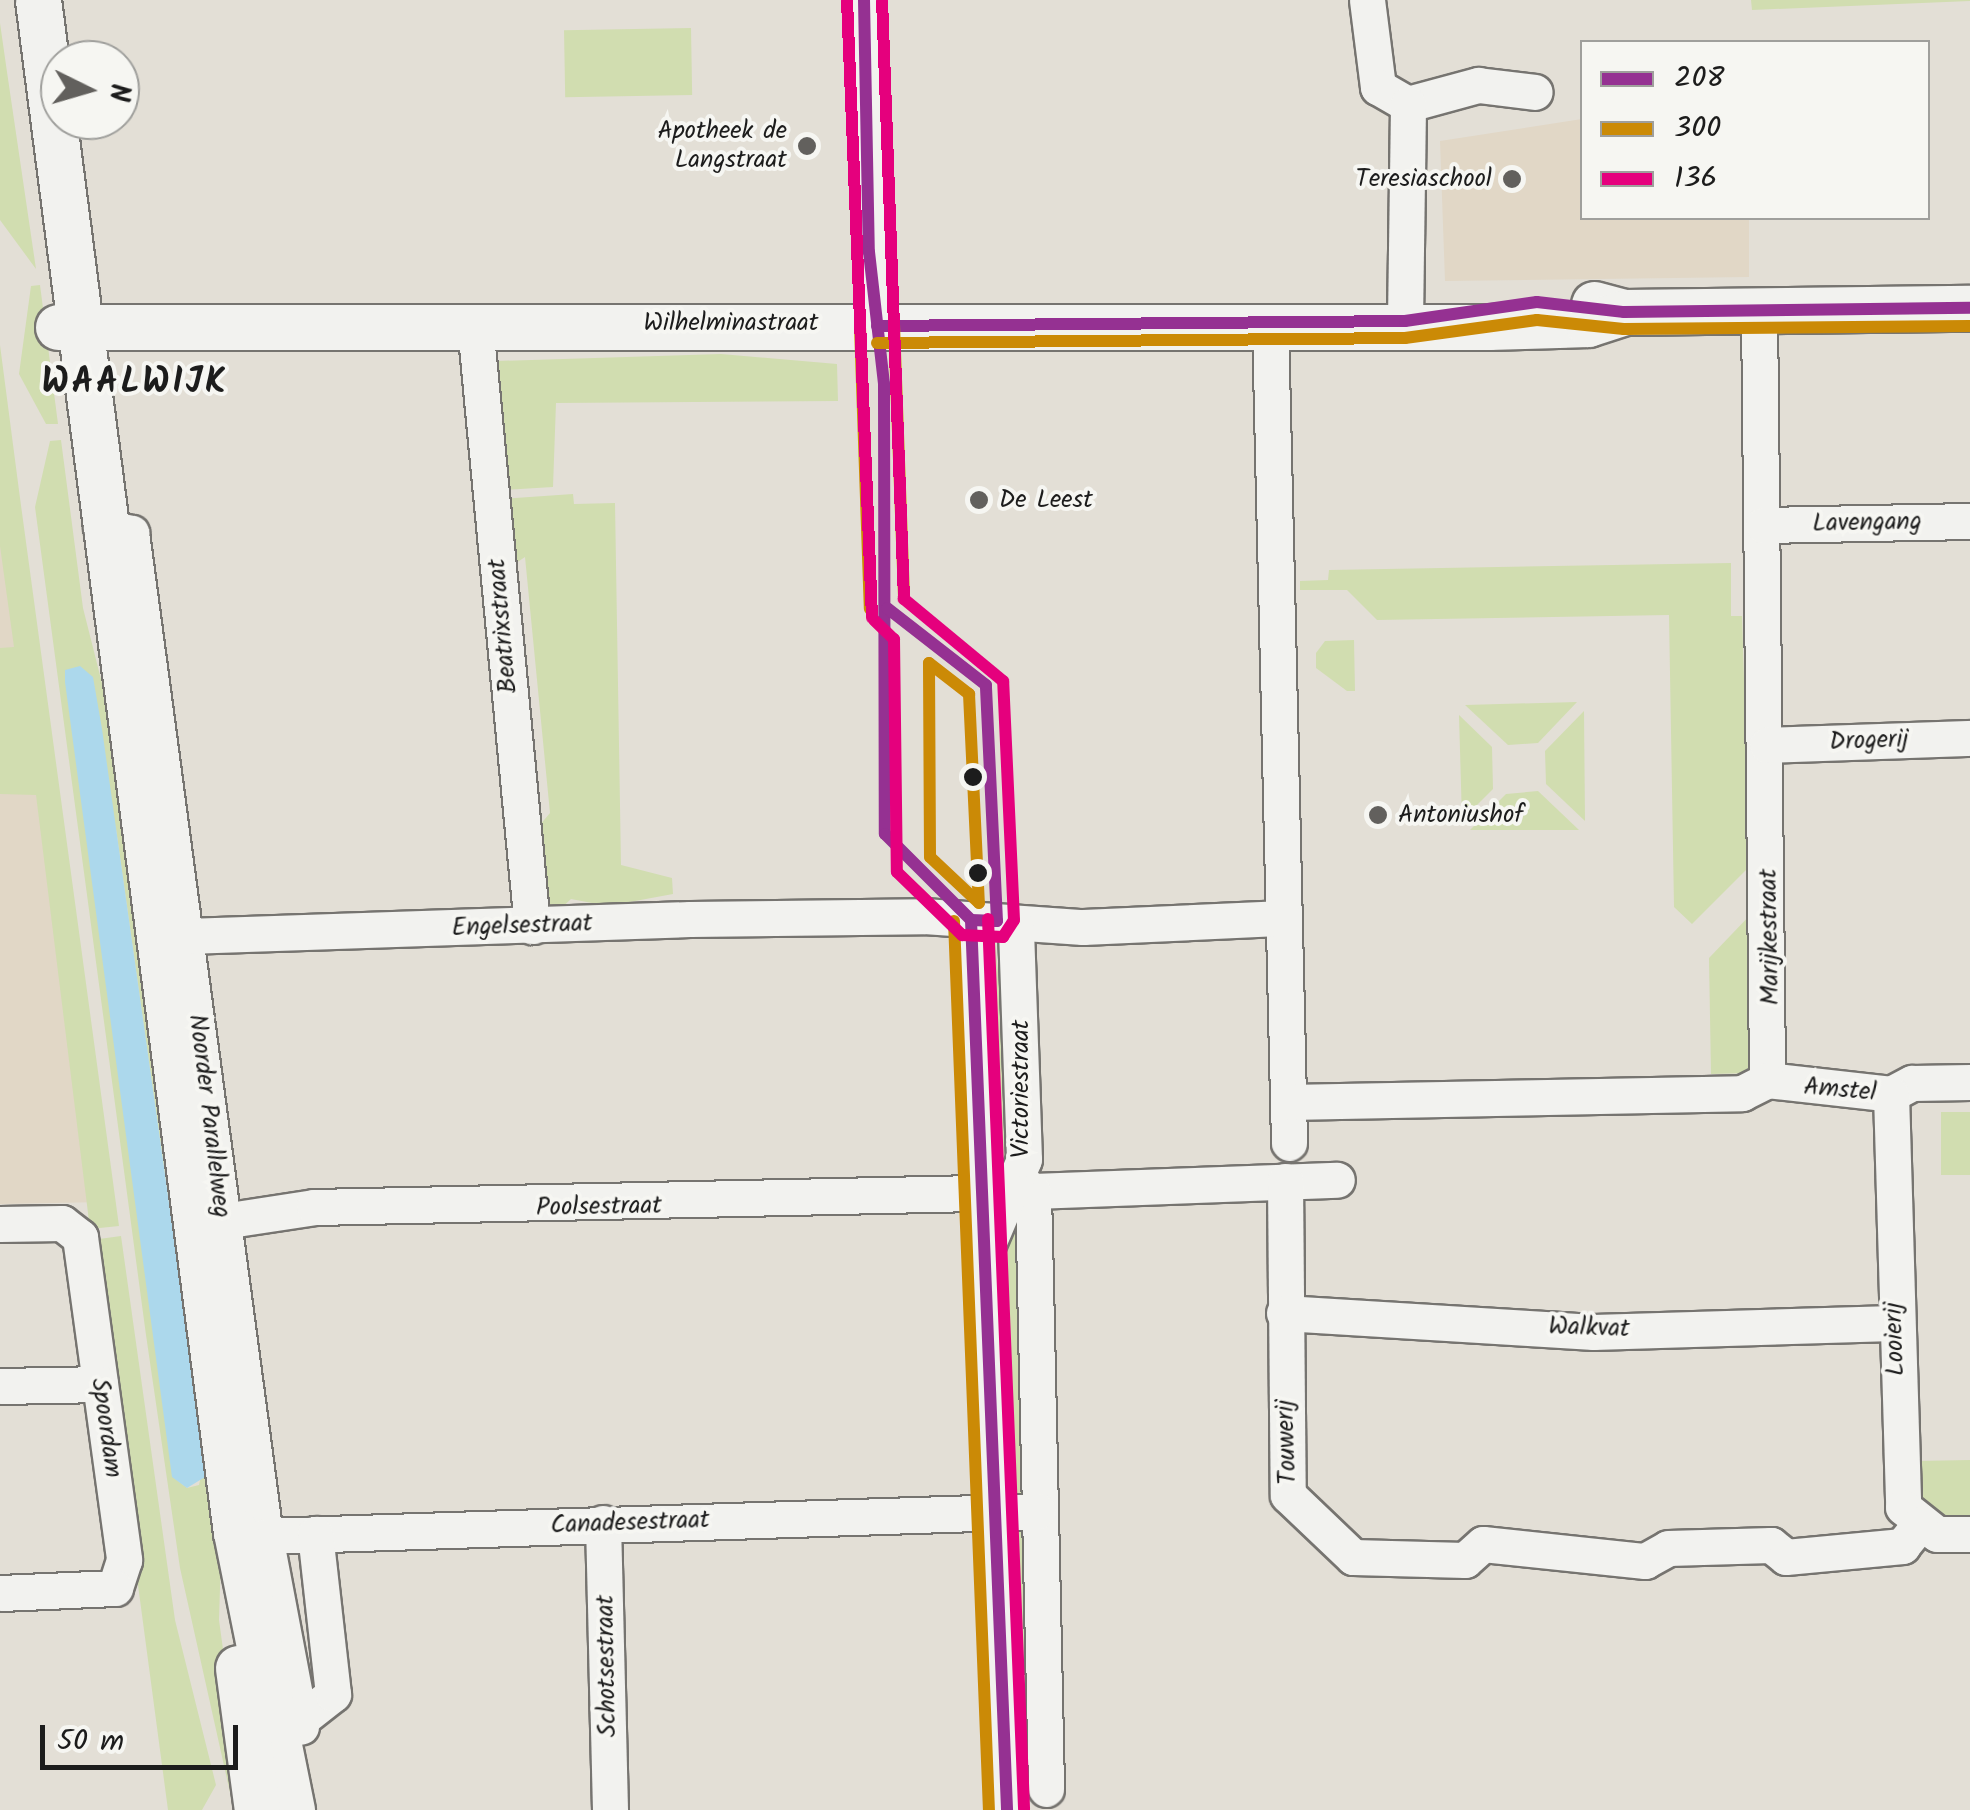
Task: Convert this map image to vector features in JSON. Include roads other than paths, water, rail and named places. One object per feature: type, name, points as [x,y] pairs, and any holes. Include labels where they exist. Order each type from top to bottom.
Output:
[{"type":"main road","name":"Noorder Parallelweg","points":[[10,0],[101,527],[250,1534],[229,1597],[276,1733],[292,1810]]},
{"type":"main road","name":"Noorder Parallelweg","points":[[38,0],[72,262],[71,343],[88,608],[135,768]]},
{"type":"main road","name":"Wilhelminastraat","points":[[71,343],[217,352],[326,329],[1420,321],[1488,304],[1587,302],[1624,312],[1970,308]]},
{"type":"main road","name":"Noorder Parallelweg","points":[[257,1810],[276,1733]]},
{"type":"street","points":[[56,0],[61,40]]},
{"type":"street","points":[[864,0],[878,326]]},
{"type":"street","points":[[1367,0],[1378,87],[1408,104],[1453,96]]},
{"type":"street","points":[[1408,104],[1420,321]]},
{"type":"street","name":"Noorder Parallelweg","points":[[72,262],[85,214],[75,140]]},
{"type":"street","name":"Marijkestraat","points":[[1759,310],[1767,744],[1767,1080]]},
{"type":"street","points":[[1270,324],[1289,1143]]},
{"type":"street","name":"Beatrixstraat","points":[[475,326],[532,926]]},
{"type":"street","name":"Lavengang","points":[[1763,525],[1970,521]]},
{"type":"street","name":"Noorder Parallelweg","points":[[101,527],[131,532],[223,1221],[250,1534]]},
{"type":"street","name":"Drogerij","points":[[1767,744],[1970,738]]},
{"type":"street","name":"Engelsestraat","points":[[186,936],[858,917],[971,920],[1016,926],[1284,918]]},
{"type":"street","name":"Victoriestraat","points":[[971,920],[976,1193],[988,1244],[1006,1810]]},
{"type":"street","name":"Victoriestraat","points":[[1016,926],[1046,1789]]},
{"type":"street","points":[[1288,1102],[1742,1093],[1767,1080]]},
{"type":"street","name":"Amstel","points":[[1767,1080],[1891,1094],[1912,1083],[1970,1082]]},
{"type":"street","name":"Looierij","points":[[1891,1094],[1893,1323],[1902,1507],[1920,1524]]},
{"type":"street","points":[[1026,1186],[1337,1180]]},
{"type":"street","name":"Touwerij","points":[[1284,1181],[1288,1495],[1353,1558],[1465,1560],[1482,1544],[1645,1561],[1668,1548],[1771,1545],[1786,1557],[1902,1546],[1920,1524]]},
{"type":"street","name":"Victoriestraat","points":[[988,1244],[1026,1186]]},
{"type":"street","name":"Poolsestraat","points":[[223,1221],[423,1204],[459,1211],[976,1193]]},
{"type":"street","name":"Spoordam","points":[[0,1224],[62,1223],[80,1237],[123,1578],[99,1591],[0,1593]]},
{"type":"street","name":"Walkvat","points":[[1284,1312],[1593,1332],[1893,1323]]},
{"type":"street","points":[[0,1386],[100,1384]]},
{"type":"street","points":[[995,1514],[1038,1511]]},
{"type":"street","name":"Canadesestraat","points":[[250,1534],[995,1514]]},
{"type":"street","name":"Schotsestraat","points":[[603,1523],[610,1810]]},
{"type":"street","points":[[1920,1524],[1938,1534],[1970,1534]]},
{"type":"street","points":[[276,1733],[334,1694],[315,1534]]},
{"type":"street","points":[[1004,1762],[1044,1722]]},
{"type":"water","points":[[80,666],[93,677],[102,729],[205,1458],[205,1477],[187,1488],[172,1477],[65,682],[65,670]]},
{"type":"place","name":"Apotheek de Langstraat","points":[[807,146]]},
{"type":"place","name":"Teresiaschool","points":[[1512,179]]},
{"type":"place","name":"De Leest","points":[[979,500]]},
{"type":"place","name":"Antoniushof","points":[[1378,815]]},
{"type":"district","name":"WAALWIJK","points":[[135,383]]}]
